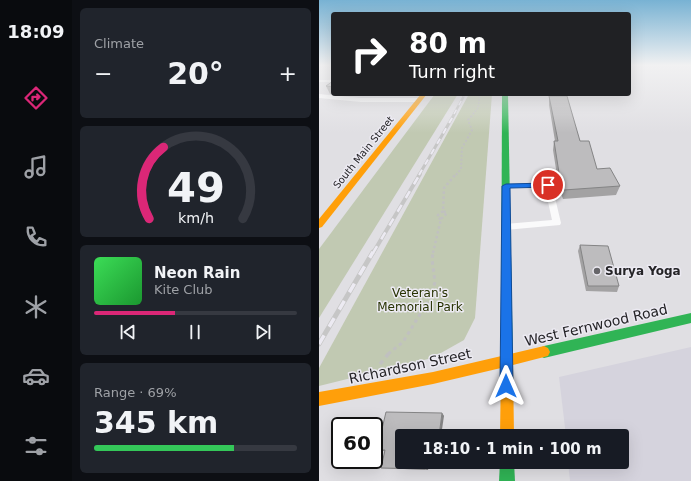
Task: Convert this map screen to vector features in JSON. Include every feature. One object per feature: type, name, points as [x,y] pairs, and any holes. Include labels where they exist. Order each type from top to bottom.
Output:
[{"type":"street","points":[[505,96],[507,429]]},
{"type":"street","name":"South Main Street","points":[[319,225],[422,97]]},
{"type":"street","name":"West Fernwood Road","points":[[506,360],[691,318]]},
{"type":"street","name":"Richardson Street","points":[[319,399],[433,378],[506,360]]},
{"type":"street","points":[[507,469],[507,481]]},
{"type":"lane","points":[[319,96],[337,98],[422,97]]},
{"type":"lane","points":[[506,186],[548,185],[557,223],[506,227]]},
{"type":"path","points":[[378,367],[385,356],[403,342],[430,298],[435,282],[432,259],[441,219],[447,213],[443,211],[444,188],[461,169],[462,148],[472,130],[468,120],[478,108],[481,96]]},
{"type":"path","points":[[441,219],[438,218],[438,215],[443,211]]},
{"type":"shaded area","points":[[691,347],[691,481],[570,481],[569,469],[629,469],[629,429],[565,429],[559,377]]},
{"type":"green space","points":[[434,96],[457,96],[319,318],[319,249]]},
{"type":"green space","name":"Veteran's Memorial Park","points":[[468,96],[492,96],[475,318],[464,340],[432,358],[319,386],[319,368]]},
{"type":"building","points":[[549,96],[567,96],[580,141],[589,141],[597,169],[610,168],[620,186],[564,190],[560,179],[554,141],[558,141]]},
{"type":"building","name":"Surya Yoga","points":[[580,245],[608,246],[619,286],[588,286]]},
{"type":"building","points":[[386,412],[442,413],[440,429],[395,429],[395,468],[383,468],[385,450],[383,450],[383,425]]},
{"type":"railway","points":[[454,114],[464,96]]},
{"type":"railway","points":[[419,175],[455,113]]},
{"type":"railway","points":[[373,253],[420,174]]},
{"type":"railway","points":[[319,344],[373,252]]},
{"type":"traffic: fast","points":[[505,96],[507,364]]},
{"type":"traffic: fast","points":[[544,352],[691,318]]},
{"type":"traffic: fast","points":[[507,469],[507,481]]},
{"type":"traffic: slow","points":[[319,225],[422,96]]},
{"type":"traffic: slow","points":[[319,399],[433,378],[544,352]]},
{"type":"traffic: slow","points":[[507,364],[507,429]]},
{"type":"place","name":"Surya Yoga","points":[[597,271]]},
{"type":"route","points":[[506,386],[506,186],[548,185]]}]
